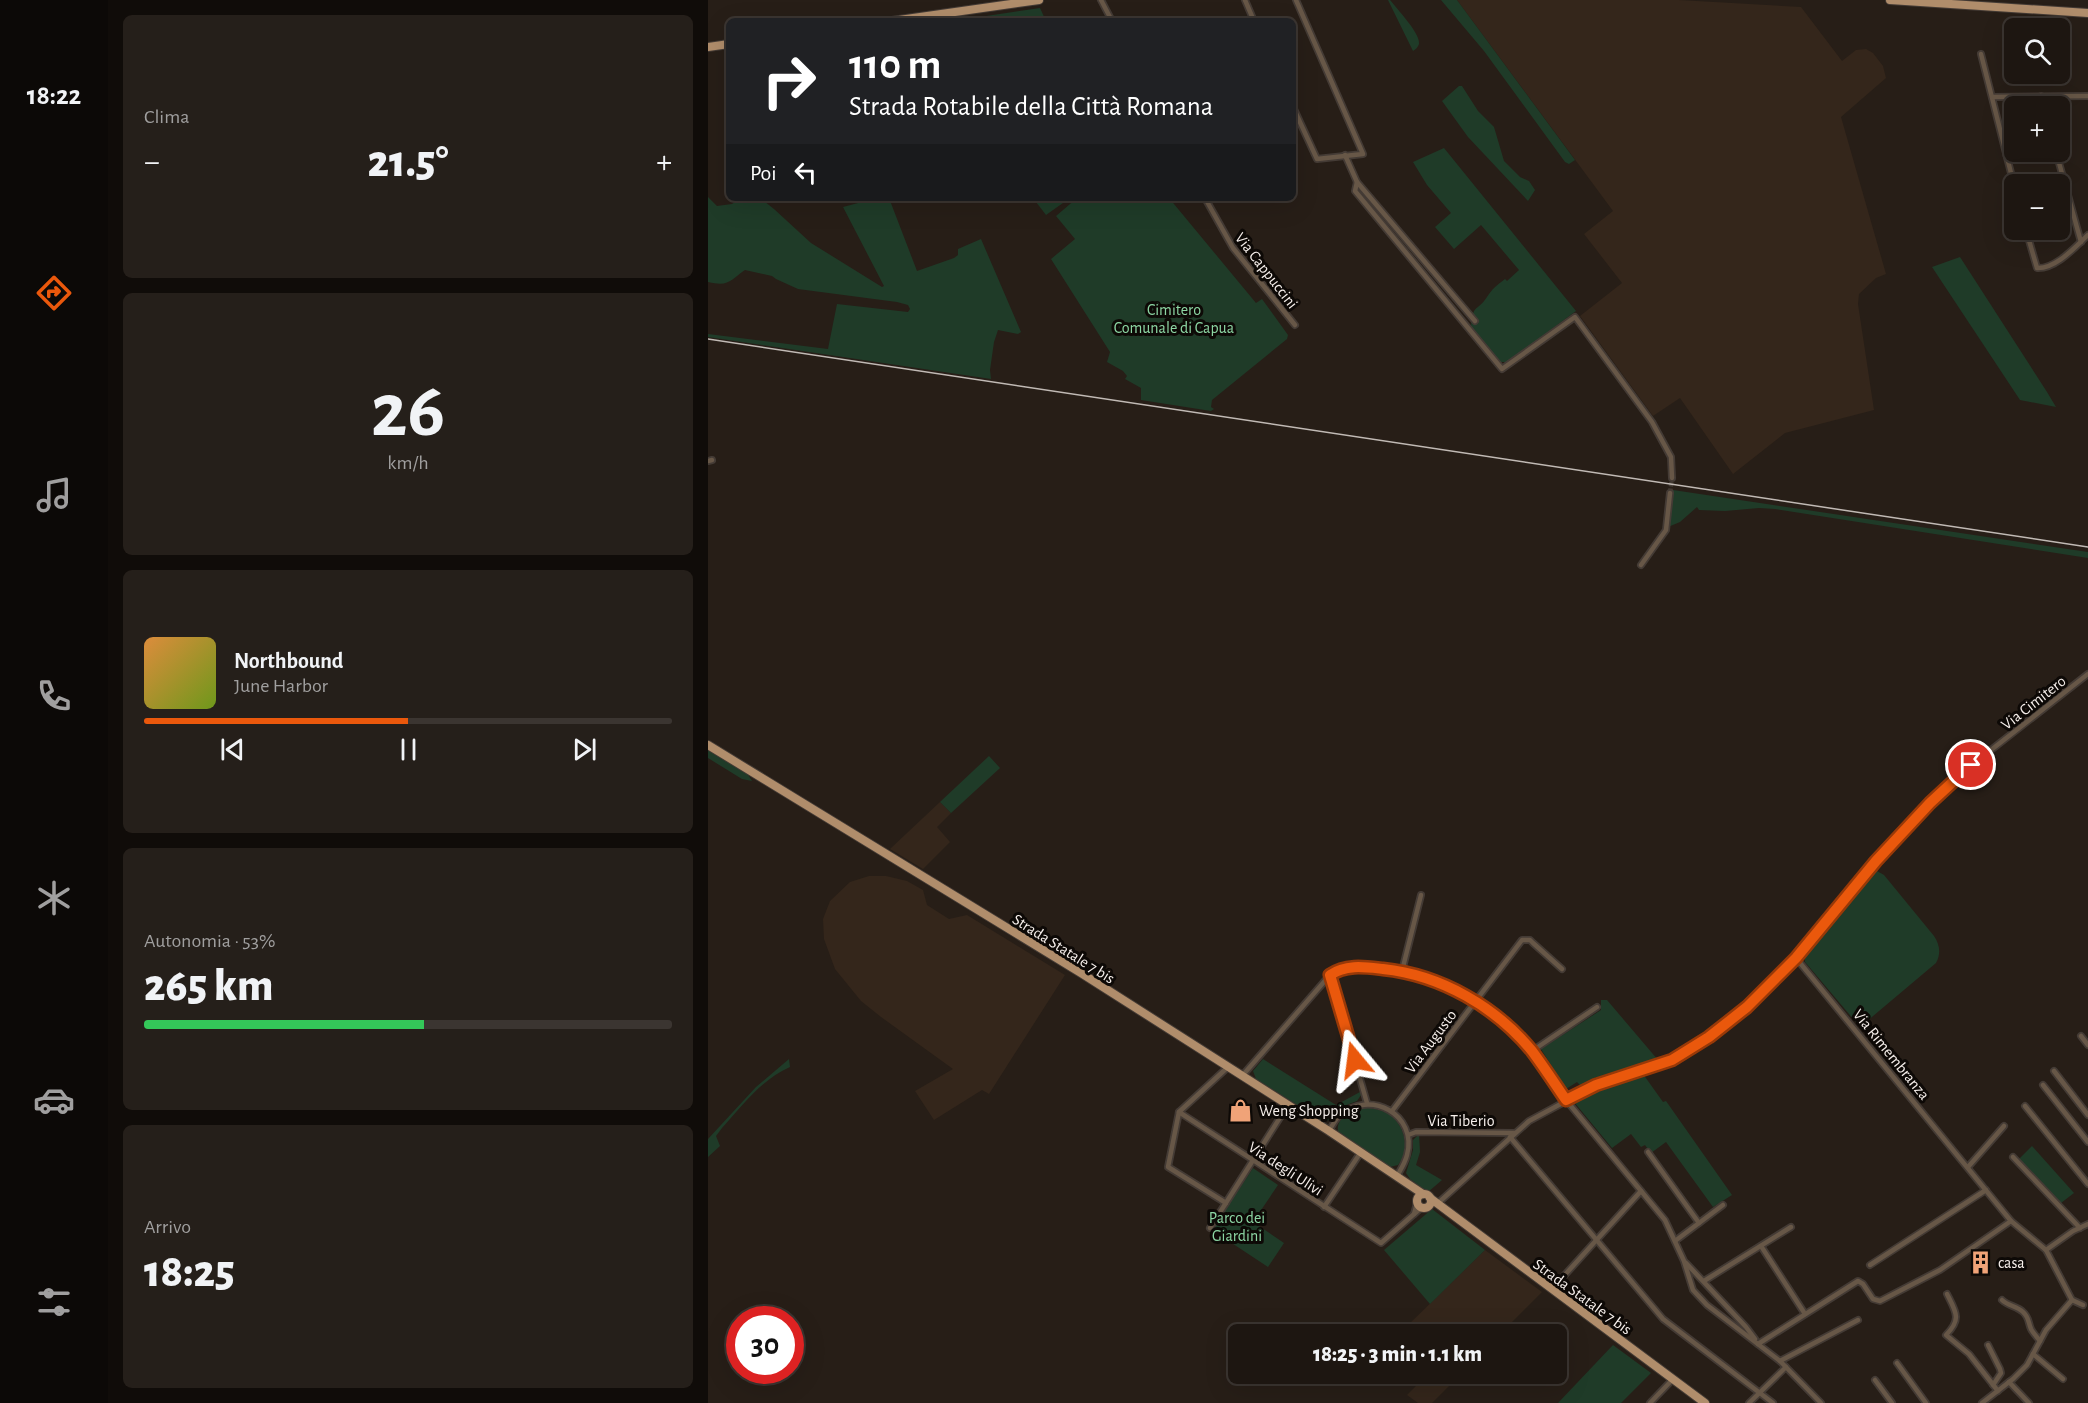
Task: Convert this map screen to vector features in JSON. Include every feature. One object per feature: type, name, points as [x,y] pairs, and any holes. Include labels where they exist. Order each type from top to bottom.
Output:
[{"type":"main road","points":[[913,18],[1039,0]]},
{"type":"main road","points":[[1890,0],[2088,13]]},
{"type":"main road","points":[[708,47],[726,44]]},
{"type":"main road","name":"Strada Statale 7 bis","points":[[708,745],[1081,973],[1361,1152],[1400,1178],[1423,1202],[1437,1204],[1705,1403]]},
{"type":"main road","points":[[1423,1202],[1445,1210]]},
{"type":"street","points":[[1101,0],[1110,18]]},
{"type":"street","points":[[1245,0],[1253,18]]},
{"type":"street","points":[[1296,0],[1363,154],[1317,159],[1296,113]]},
{"type":"street","points":[[1981,54],[2011,174]]},
{"type":"street","points":[[2070,96],[2088,96]]},
{"type":"street","points":[[1992,97],[2004,97]]},
{"type":"street","points":[[1345,156],[1357,182],[1475,321]]},
{"type":"street","points":[[2059,162],[2081,242]]},
{"type":"street","points":[[1357,182],[1355,191],[1502,369],[1575,317],[1652,422],[1671,458],[1672,478]]},
{"type":"street","name":"Via Cappuccini","points":[[1207,201],[1233,248],[1295,325]]},
{"type":"street","points":[[2029,240],[2037,268],[2042,268],[2057,261],[2088,235]]},
{"type":"street","points":[[1641,565],[1666,531],[1670,493]]},
{"type":"street","name":"Via Cimitero","points":[[1437,1204],[1529,1121],[1596,1085],[1672,1060],[1709,1037],[1747,1007],[1796,958],[1876,861],[1952,782],[2088,674]]},
{"type":"street","points":[[1402,972],[1421,896]]},
{"type":"street","name":"Via Augusto","points":[[1392,1111],[1522,940],[1530,940],[1562,969]]},
{"type":"street","name":"Via Rimembranza","points":[[1796,958],[2011,1221],[2046,1250]]},
{"type":"street","points":[[1242,1076],[1330,975],[1343,968],[1402,972],[1450,987],[1475,1001],[1504,1023],[1532,1051],[1566,1100],[1665,1220],[1684,1261],[1694,1290],[1707,1305],[1780,1361],[1821,1403]]},
{"type":"street","points":[[1330,975],[1367,1103]]},
{"type":"street","points":[[1532,1051],[1597,1007]]},
{"type":"street","points":[[2081,1036],[2088,1045]]},
{"type":"street","points":[[1226,1203],[1168,1167],[1179,1112],[1228,1067]]},
{"type":"street","points":[[2054,1071],[2088,1115]]},
{"type":"street","points":[[2043,1085],[2088,1142]]},
{"type":"street","points":[[1329,1131],[1341,1114],[1367,1103],[1392,1111],[1408,1135],[1407,1155],[1400,1178]]},
{"type":"street","points":[[1210,1228],[1288,1105]]},
{"type":"street","points":[[2025,1107],[2088,1184]]},
{"type":"street","name":"Via degli Ulivi","points":[[1179,1112],[1381,1243],[1413,1216],[1423,1202]]},
{"type":"street","points":[[1968,1167],[2004,1126]]},
{"type":"street","name":"Via Tiberio","points":[[1408,1135],[1416,1132],[1513,1135]]},
{"type":"street","points":[[1513,1135],[1596,1241],[1663,1319],[1773,1403]]},
{"type":"street","points":[[1324,1207],[1361,1152]]},
{"type":"street","points":[[1648,1152],[1699,1223]]},
{"type":"street","points":[[2013,1157],[2080,1228]]},
{"type":"street","points":[[1870,1265],[1986,1190]]},
{"type":"street","points":[[1551,1290],[1641,1191]]},
{"type":"street","points":[[1675,1241],[1724,1205]]},
{"type":"street","points":[[1758,1344],[1858,1281],[1863,1284],[1873,1299],[1880,1301],[1940,1270],[2011,1221]]},
{"type":"street","points":[[2072,1300],[2046,1250],[2088,1224]]},
{"type":"street","points":[[1704,1281],[1791,1227]]},
{"type":"street","points":[[1761,1246],[1805,1314]]},
{"type":"street","points":[[1684,1261],[1746,1327],[1758,1344]]},
{"type":"street","points":[[1947,1294],[1957,1312],[1957,1318],[1946,1335],[1969,1354],[1998,1391]]},
{"type":"street","points":[[2002,1300],[2005,1304],[2021,1309],[2026,1314],[2032,1331],[2040,1341]]},
{"type":"street","points":[[2072,1300],[2086,1303],[2088,1312]]},
{"type":"street","points":[[1982,1403],[2027,1365],[2046,1330],[2072,1300]]},
{"type":"street","points":[[1780,1361],[1858,1320]]},
{"type":"street","points":[[1988,1345],[2001,1373],[1993,1385]]},
{"type":"street","points":[[2033,1354],[2063,1379]]},
{"type":"street","points":[[1897,1363],[1926,1403]]},
{"type":"street","points":[[1749,1403],[1786,1367]]},
{"type":"street","points":[[1650,1403],[1673,1379]]},
{"type":"street","points":[[1875,1380],[1892,1403]]},
{"type":"street","points":[[2009,1382],[2028,1403]]},
{"type":"shaded area","points":[[1457,0],[1679,0],[1801,7],[1842,61],[1856,50],[1866,49],[1873,53],[1883,66],[1886,78],[1841,117],[1886,274],[1876,278],[1859,294],[1858,304],[1874,410],[1785,433],[1733,474],[1680,398],[1653,416],[1580,316],[1622,283],[1584,234],[1613,211]]},
{"type":"shaded area","points":[[940,802],[951,813],[937,827],[950,842],[923,869],[890,849]]},
{"type":"shaded area","points":[[869,876],[886,876],[907,881],[923,890],[927,905],[949,919],[967,915],[1065,975],[989,1094],[982,1090],[934,1120],[915,1091],[953,1069],[861,1001],[835,969],[824,939],[823,919],[830,901],[850,882]]},
{"type":"shaded area","points":[[1485,1250],[1542,1292],[1510,1324],[1409,1324]]},
{"type":"shaded area","points":[[1418,1384],[1451,1384],[1432,1403],[1418,1403],[1407,1395]]},
{"type":"green space","points":[[1388,0],[1403,15],[1419,40],[1417,48],[1413,51]]},
{"type":"green space","points":[[1441,0],[1457,0],[1575,160],[1569,164],[1565,162],[1484,51]]},
{"type":"green space","points":[[1040,8],[1045,18],[973,18]]},
{"type":"green space","points":[[1462,86],[1478,111],[1494,127],[1504,161],[1520,177],[1529,181],[1535,190],[1528,201],[1468,137],[1442,101]]},
{"type":"green space","points":[[1444,148],[1576,311],[1508,362],[1499,362],[1471,327],[1474,311],[1493,289],[1505,279],[1507,281],[1519,270],[1481,225],[1454,249],[1435,227],[1451,213],[1427,185],[1413,162]]},
{"type":"green space","points":[[708,197],[717,206],[732,204],[736,201],[764,201],[811,243],[882,287],[884,286],[843,207],[866,201],[890,201],[917,271],[954,258],[958,255],[958,249],[981,239],[1021,332],[1018,334],[998,330],[990,370],[991,379],[708,337],[708,334],[828,349],[837,304],[908,312],[910,309],[908,305],[897,302],[798,289],[772,276],[745,270],[733,280],[725,283],[708,282]]},
{"type":"green space","points":[[1035,201],[1066,201],[1046,215]]},
{"type":"green space","name":"Cimitero Comunale di Capua","points":[[1074,201],[1171,201],[1256,303],[1262,299],[1288,335],[1287,339],[1212,400],[1211,407],[1214,409],[1211,411],[1141,400],[1141,388],[1125,379],[1127,376],[1123,371],[1107,362],[1110,352],[1051,259],[1075,239],[1056,216]]},
{"type":"green space","points":[[1960,257],[2056,407],[2020,400],[1932,267]]},
{"type":"green space","points":[[1673,490],[2088,552],[2088,558],[1775,509],[1725,511],[1699,510],[1697,507],[1680,522],[1668,527]]},
{"type":"green space","points":[[708,749],[747,773],[752,781],[742,779],[708,758]]},
{"type":"green space","points":[[989,756],[1000,768],[951,813],[940,802]]},
{"type":"green space","points":[[1877,871],[1884,875],[1934,936],[1939,946],[1939,953],[1936,963],[1860,1027],[1805,962],[1804,954],[1870,875]]},
{"type":"green space","points":[[1601,1000],[1607,1000],[1658,1060],[1624,1073],[1600,1079],[1596,1077],[1582,1087],[1577,1082],[1566,1089],[1541,1049],[1601,1010]]},
{"type":"green space","points":[[789,1059],[790,1067],[761,1086],[722,1128],[716,1136],[720,1146],[708,1157],[708,1139],[756,1087]]},
{"type":"green space","points":[[1263,1059],[1336,1105],[1360,1092],[1361,1095],[1357,1101],[1344,1106],[1327,1121],[1321,1120],[1256,1079],[1253,1071]]},
{"type":"green space","points":[[1643,1074],[1663,1102],[1666,1101],[1732,1195],[1713,1207],[1666,1142],[1651,1153],[1645,1145],[1641,1147],[1631,1134],[1612,1148],[1574,1102],[1591,1091]]},
{"type":"green space","points":[[1366,1107],[1389,1114],[1399,1124],[1405,1145],[1398,1165],[1390,1167],[1338,1131],[1343,1118],[1351,1112]]},
{"type":"green space","points":[[1419,1134],[1420,1152],[1416,1165],[1442,1180],[1428,1192],[1410,1179],[1406,1173],[1413,1150],[1413,1140]]},
{"type":"green space","points":[[2032,1146],[2074,1193],[2061,1203],[2019,1159]]},
{"type":"green space","name":"Parco dei Giardini","points":[[1253,1168],[1278,1185],[1253,1222],[1284,1243],[1268,1267],[1212,1230]]},
{"type":"green space","points":[[1432,1209],[1485,1250],[1430,1304],[1384,1250]]},
{"type":"green space","points":[[1613,1345],[1651,1373],[1621,1403],[1558,1403]]},
{"type":"tunnel","points":[[1670,493],[1672,478]]},
{"type":"railway","points":[[708,339],[2088,547]]},
{"type":"place","name":"Weng Shopping","points":[[1241,1110]]},
{"type":"place","name":"casa","points":[[1980,1262]]},
{"type":"route","points":[[1355,1060],[1330,975],[1343,968],[1351,967],[1390,970],[1432,980],[1475,1001],[1504,1023],[1532,1051],[1566,1100],[1596,1085],[1672,1060],[1709,1037],[1747,1007],[1796,958],[1876,861],[1930,803],[1971,765]]}]
